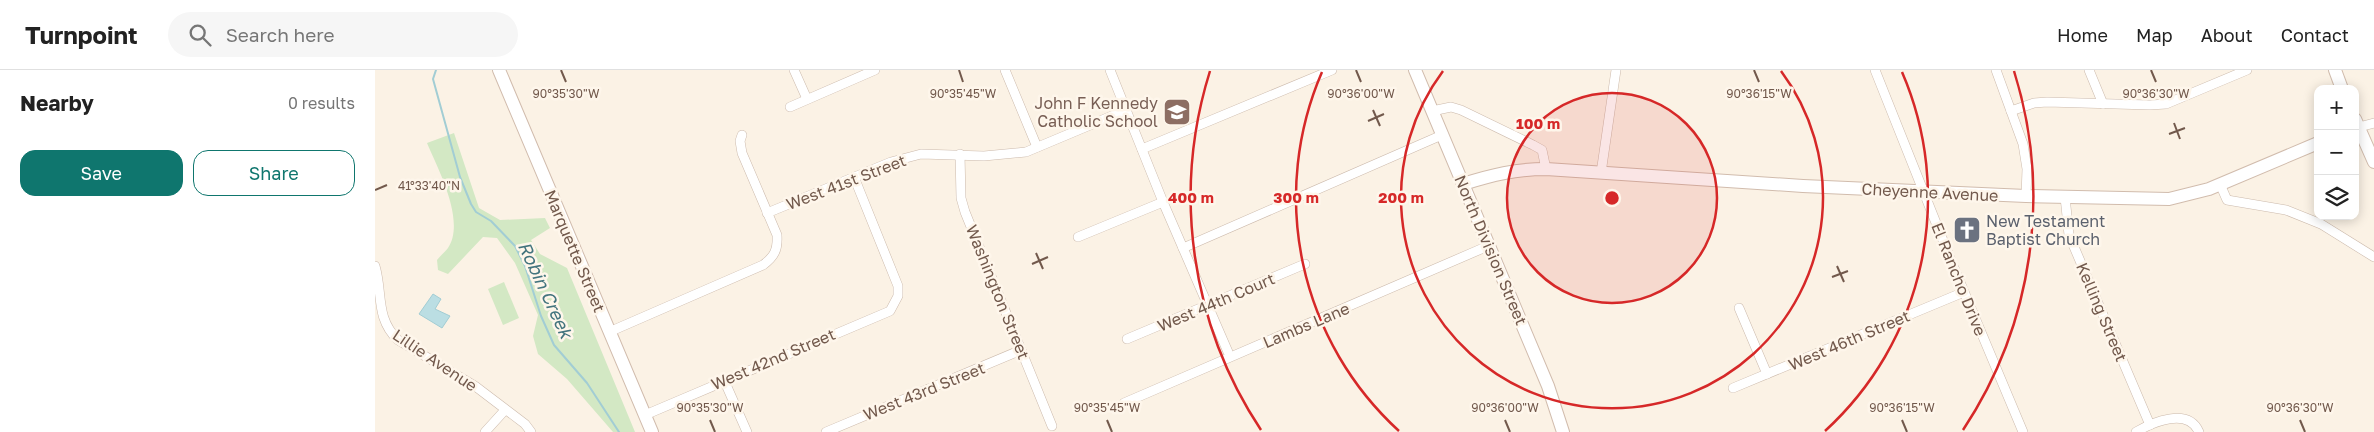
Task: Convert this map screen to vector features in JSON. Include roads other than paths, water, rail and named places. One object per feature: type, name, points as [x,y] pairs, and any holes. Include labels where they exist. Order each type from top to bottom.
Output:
[{"type":"street","name":"Marquette Street","points":[[499,70],[652,432]]},
{"type":"street","points":[[795,70],[807,99]]},
{"type":"street","points":[[790,106],[875,70]]},
{"type":"street","points":[[1005,70],[1037,147]]},
{"type":"street","points":[[1110,70],[1163,202],[1228,352]]},
{"type":"street","points":[[1142,149],[1332,70]]},
{"type":"street","name":"North Division Street","points":[[1415,70],[1548,386],[1563,432]]},
{"type":"street","points":[[1601,173],[1616,70]]},
{"type":"street","name":"El Rancho Drive","points":[[1875,70],[1964,292],[2023,432]]},
{"type":"street","points":[[1996,70],[2026,156],[2026,196]]},
{"type":"street","points":[[2089,70],[2103,104]]},
{"type":"street","points":[[2011,111],[2035,103],[2047,102],[2166,104],[2247,70]]},
{"type":"street","points":[[2335,70],[2341,85]]},
{"type":"street","points":[[1432,111],[1451,107],[1461,110],[1533,145],[1542,150],[1546,168]]},
{"type":"street","name":"West 41st Street","points":[[767,213],[891,162],[921,154],[1007,155],[1026,152],[1126,110]]},
{"type":"street","points":[[2359,125],[2374,123]]},
{"type":"street","points":[[2358,130],[2374,162]]},
{"type":"street","points":[[609,332],[763,265],[771,259],[778,246],[777,236],[742,153],[740,141],[742,135]]},
{"type":"street","points":[[1183,248],[1442,135]]},
{"type":"street","points":[[2314,145],[2220,184],[2227,200],[2286,210],[2339,234],[2374,257]]},
{"type":"street","name":"Washington Street","points":[[960,154],[961,198],[965,212],[1052,426]]},
{"type":"street","name":"Cheyenne Avenue","points":[[1463,184],[1504,172],[1546,168],[1601,173],[1923,191],[2065,197],[2169,199],[2220,184]]},
{"type":"street","name":"West 42nd Street","points":[[645,415],[890,310],[898,296],[898,286],[854,177]]},
{"type":"street","name":"Kelling Street","points":[[2065,197],[2069,235],[2150,425]]},
{"type":"street","points":[[1079,237],[1163,202]]},
{"type":"street","name":"Lambs Lane","points":[[1124,403],[1488,246]]},
{"type":"street","name":"West 44th Court","points":[[1127,339],[1305,264]]},
{"type":"street","name":"Lillie Avenue","points":[[375,266],[378,277],[379,303],[389,332],[398,340],[475,386],[525,424],[531,432]]},
{"type":"street","name":"West 46th Street","points":[[1733,388],[1964,292]]},
{"type":"street","points":[[1739,308],[1767,374]]},
{"type":"street","name":"West 43rd Street","points":[[826,432],[1021,350]]},
{"type":"street","points":[[724,380],[747,432]]},
{"type":"street","points":[[485,432],[505,410]]},
{"type":"street","points":[[2136,432],[2150,425],[2183,418],[2190,421],[2199,432]]},
{"type":"water","points":[[433,294],[441,299],[435,309],[450,316],[442,328],[419,314]]},
{"type":"waterway","name":"Robin Creek","points":[[436,70],[433,79],[460,177],[471,204],[476,212],[491,221],[515,246],[525,266],[541,316],[554,345],[587,383],[619,432]]},
{"type":"place","name":"John F Kennedy Catholic School","points":[[1177,112]]},
{"type":"place","name":"New Testament Baptist Church","points":[[1967,230]]}]
